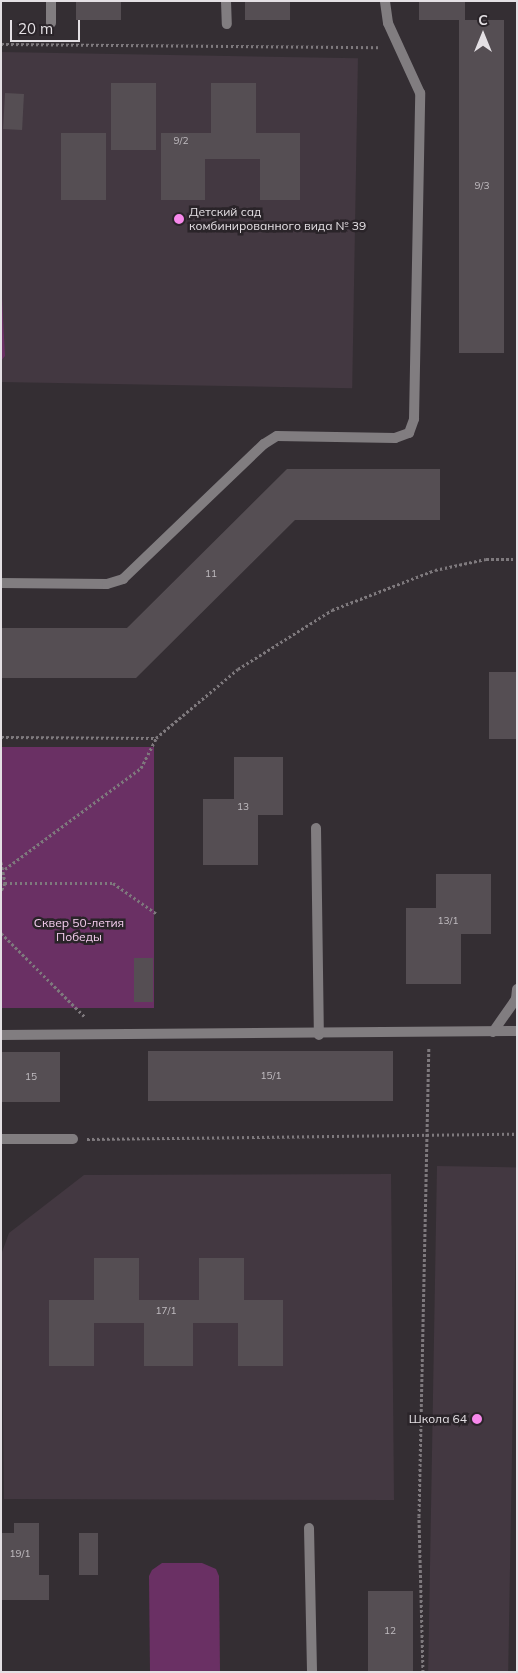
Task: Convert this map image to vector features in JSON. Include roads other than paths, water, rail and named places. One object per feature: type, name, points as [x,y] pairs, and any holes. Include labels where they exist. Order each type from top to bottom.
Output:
[{"type":"lane","points":[[51,1],[51,23]]},
{"type":"lane","points":[[226,1],[227,24]]},
{"type":"lane","points":[[1,583],[107,584],[123,579],[270,439],[285,435],[395,438],[409,433],[414,419],[420,93],[385,15],[385,1]]},
{"type":"lane","points":[[316,828],[319,1034]]},
{"type":"lane","points":[[493,1032],[516,999],[517,989]]},
{"type":"lane","points":[[1,1034],[319,1034],[517,1031]]},
{"type":"lane","points":[[1,1139],[73,1139]]},
{"type":"lane","points":[[310,1528],[312,1672]]},
{"type":"place","name":"Детский сад комбинированного вида № 39","points":[[179,219]]},
{"type":"place","name":"Школа 64","points":[[477,1419]]},
{"type":"park label","name":"Сквер 50-летия Победы","points":[[79,930]]}]
